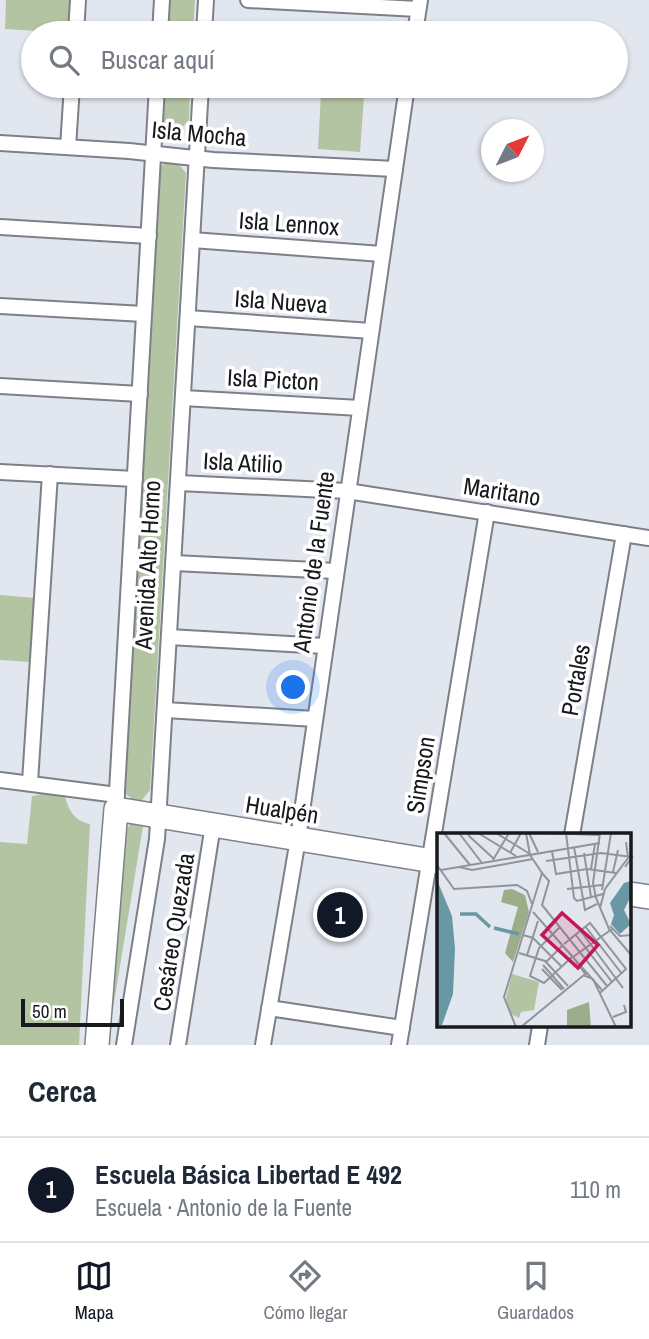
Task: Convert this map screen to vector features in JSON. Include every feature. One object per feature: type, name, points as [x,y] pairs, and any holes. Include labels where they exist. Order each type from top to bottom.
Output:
[{"type":"main road","name":"Hualpén","points":[[117,802],[159,816],[434,861]]},
{"type":"main road","name":"Avenida Alto Horno","points":[[97,1045],[117,802]]},
{"type":"street","points":[[77,21],[78,0]]},
{"type":"street","points":[[161,21],[162,0]]},
{"type":"street","points":[[205,21],[206,0]]},
{"type":"street","points":[[248,0],[419,5]]},
{"type":"street","points":[[68,147],[71,98]]},
{"type":"street","name":"Avenida Alto Horno","points":[[117,802],[156,98]]},
{"type":"street","name":"Avenida Alto Horno","points":[[124,1045],[159,816],[200,98]]},
{"type":"street","name":"Antonio de la Fuente","points":[[263,1045],[298,839],[404,98]]},
{"type":"street","name":"Isla Mocha","points":[[0,143],[395,169]]},
{"type":"street","points":[[0,227],[149,236]]},
{"type":"street","name":"Isla Lennox","points":[[192,240],[382,254]]},
{"type":"street","points":[[0,306],[144,314]]},
{"type":"street","name":"Isla Nueva","points":[[188,318],[371,331]]},
{"type":"street","points":[[0,386],[140,394]]},
{"type":"street","name":"Isla Picton","points":[[183,398],[360,408]]},
{"type":"street","points":[[0,472],[135,479]]},
{"type":"street","points":[[30,782],[50,474]]},
{"type":"street","name":"Isla Atilio","points":[[179,483],[347,491]]},
{"type":"street","name":"Maritano","points":[[347,491],[649,538]]},
{"type":"street","name":"Simpson","points":[[438,833],[487,512]]},
{"type":"street","name":"Portales","points":[[572,833],[624,534]]},
{"type":"street","points":[[174,563],[336,571]]},
{"type":"street","points":[[169,637],[325,646]]},
{"type":"street","points":[[165,710],[315,719]]},
{"type":"street","points":[[0,780],[30,782],[117,802]]},
{"type":"street","name":"Cesáreo Quezada","points":[[178,1045],[213,825]]},
{"type":"street","name":"Simpson","points":[[399,1045],[437,841]]},
{"type":"street","points":[[270,1008],[402,1027]]},
{"type":"green space","points":[[6,0],[74,0],[72,21],[21,21],[21,30],[5,29]]},
{"type":"green space","points":[[166,0],[195,0],[194,21],[165,21]]},
{"type":"green space","points":[[161,98],[190,98],[189,120],[179,131],[168,132],[160,123]]},
{"type":"green space","points":[[321,98],[364,98],[360,152],[318,149]]},
{"type":"green space","points":[[171,161],[177,162],[186,173],[150,790],[142,800],[134,800],[123,792],[158,167]]},
{"type":"green space","points":[[0,595],[35,598],[31,662],[0,660]]},
{"type":"green space","points":[[63,790],[74,816],[90,824],[79,1045],[0,1045],[0,842],[27,844],[32,796]]},
{"type":"green space","points":[[145,814],[107,1045],[121,841],[131,822]]},
{"type":"place","name":"Escuela Básica Libertad E 492","points":[[340,915]]}]
